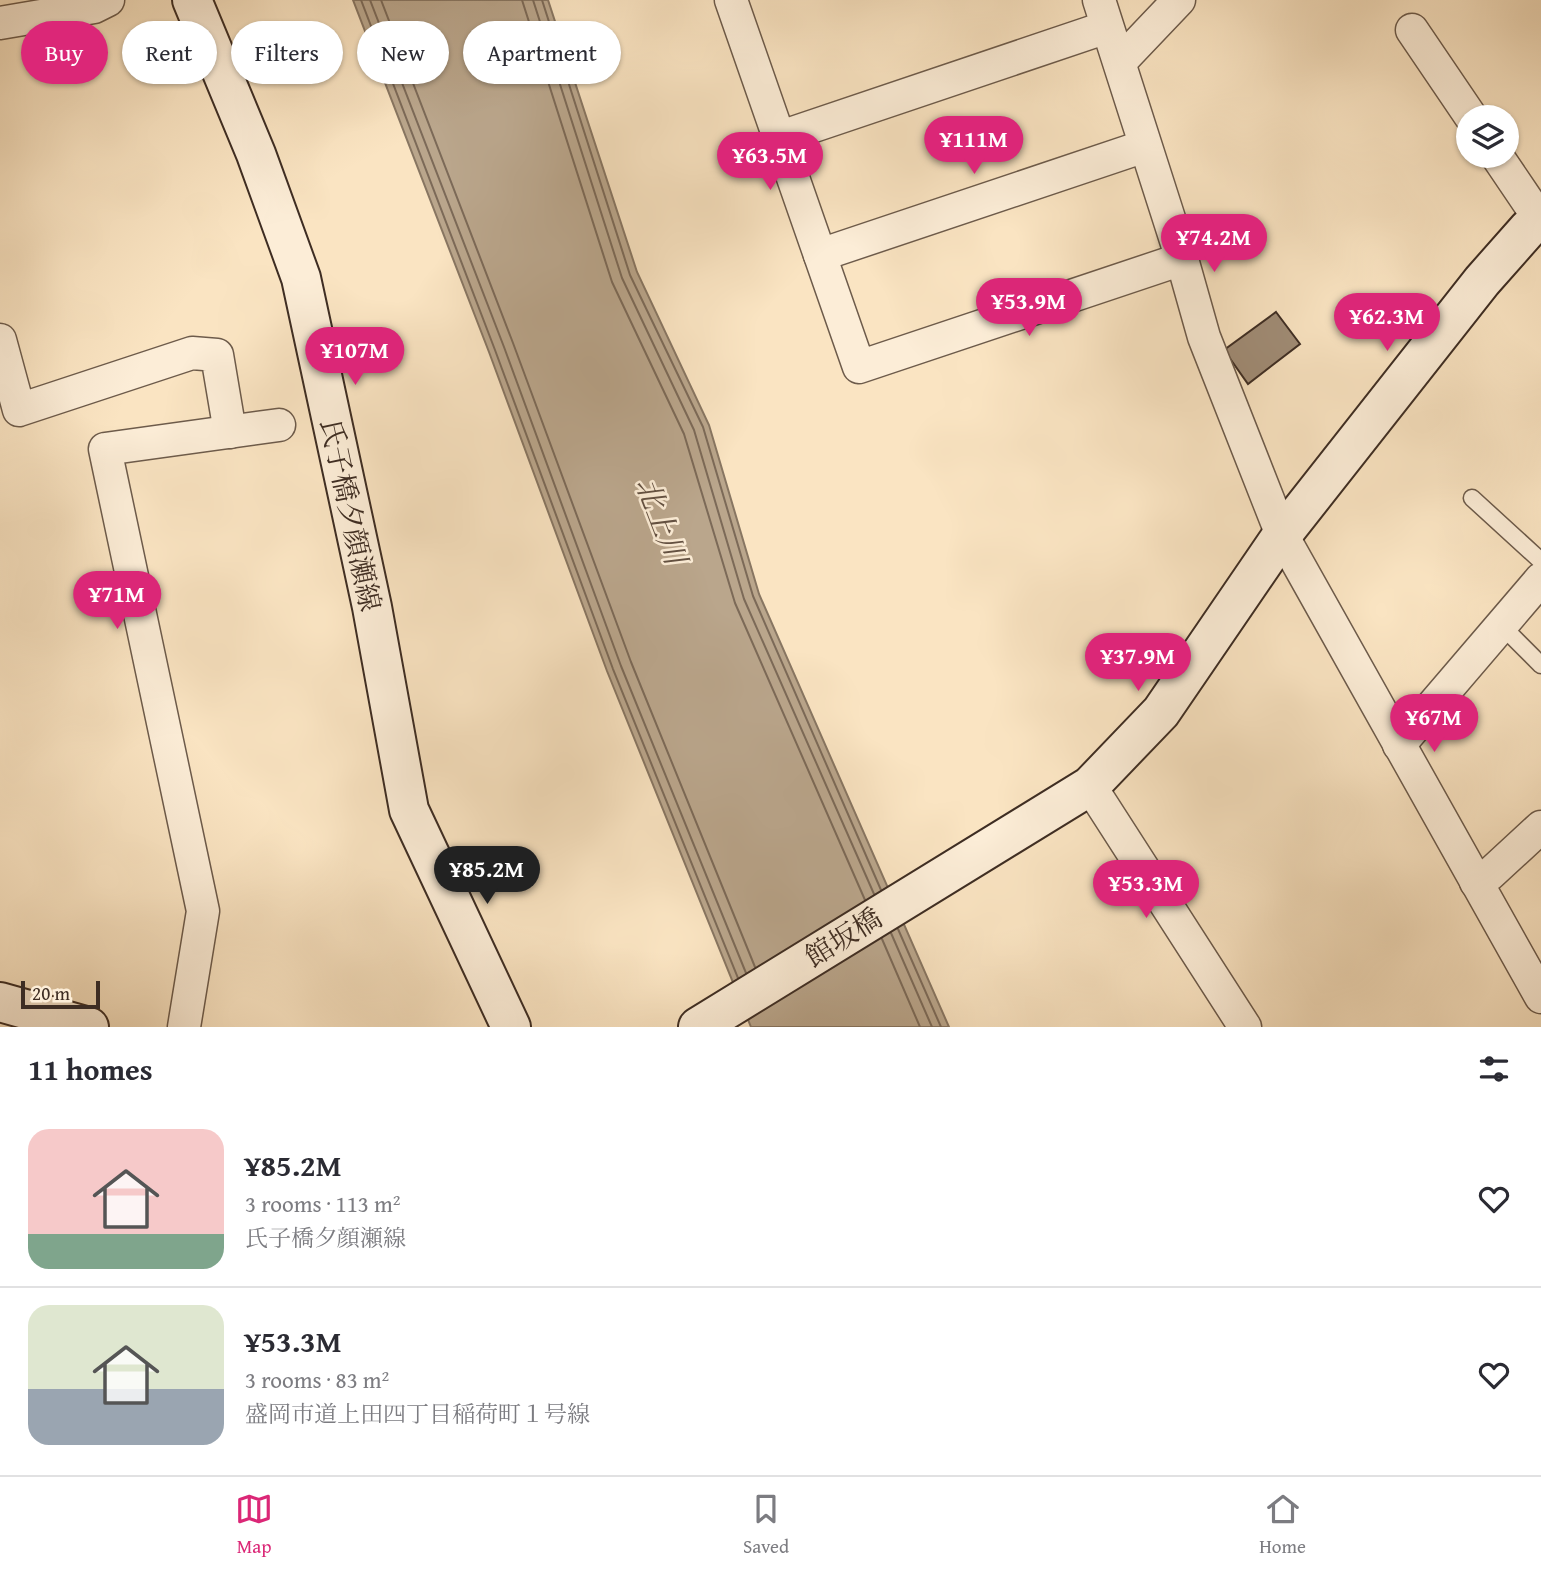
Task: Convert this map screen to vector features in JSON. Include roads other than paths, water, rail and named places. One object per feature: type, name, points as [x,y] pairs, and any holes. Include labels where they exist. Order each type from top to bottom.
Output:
[{"type":"street","points":[[0,23],[93,7],[108,0]]},
{"type":"street","name":"氏子橋夕顔瀬線","points":[[192,0],[257,154],[301,278],[372,607],[409,810],[511,1027]]},
{"type":"street","points":[[731,0],[859,366],[1182,259]]},
{"type":"street","points":[[1120,62],[1180,0]]},
{"type":"street","points":[[778,138],[1103,13],[1182,259],[1204,337],[1282,535],[1541,997]]},
{"type":"street","points":[[1412,30],[1463,105]]},
{"type":"street","points":[[820,255],[1145,146]]},
{"type":"street","points":[[1505,168],[1541,221]]},
{"type":"street","name":"館坂橋","points":[[698,1027],[1090,786],[1161,712],[1282,535],[1482,281],[1528,229],[1541,221]]},
{"type":"street","points":[[0,340],[19,410],[191,353],[217,355],[230,432]]},
{"type":"street","points":[[184,1027],[203,911],[105,449],[279,425]]},
{"type":"street","points":[[1399,745],[1541,579]]},
{"type":"street","points":[[1090,786],[1245,1027]]},
{"type":"street","points":[[1476,881],[1490,874],[1541,827]]},
{"type":"street","points":[[0,1002],[89,1027]]},
{"type":"lane","points":[[1472,498],[1541,561]]},
{"type":"lane","points":[[1501,625],[1541,665]]},
{"type":"water","name":"北上川","points":[[353,0],[548,0],[555,21],[463,21],[463,84],[575,84],[637,272],[709,425],[759,594],[949,1027],[751,1027],[607,671],[489,352],[385,84],[449,84],[449,21],[361,21]]}]
